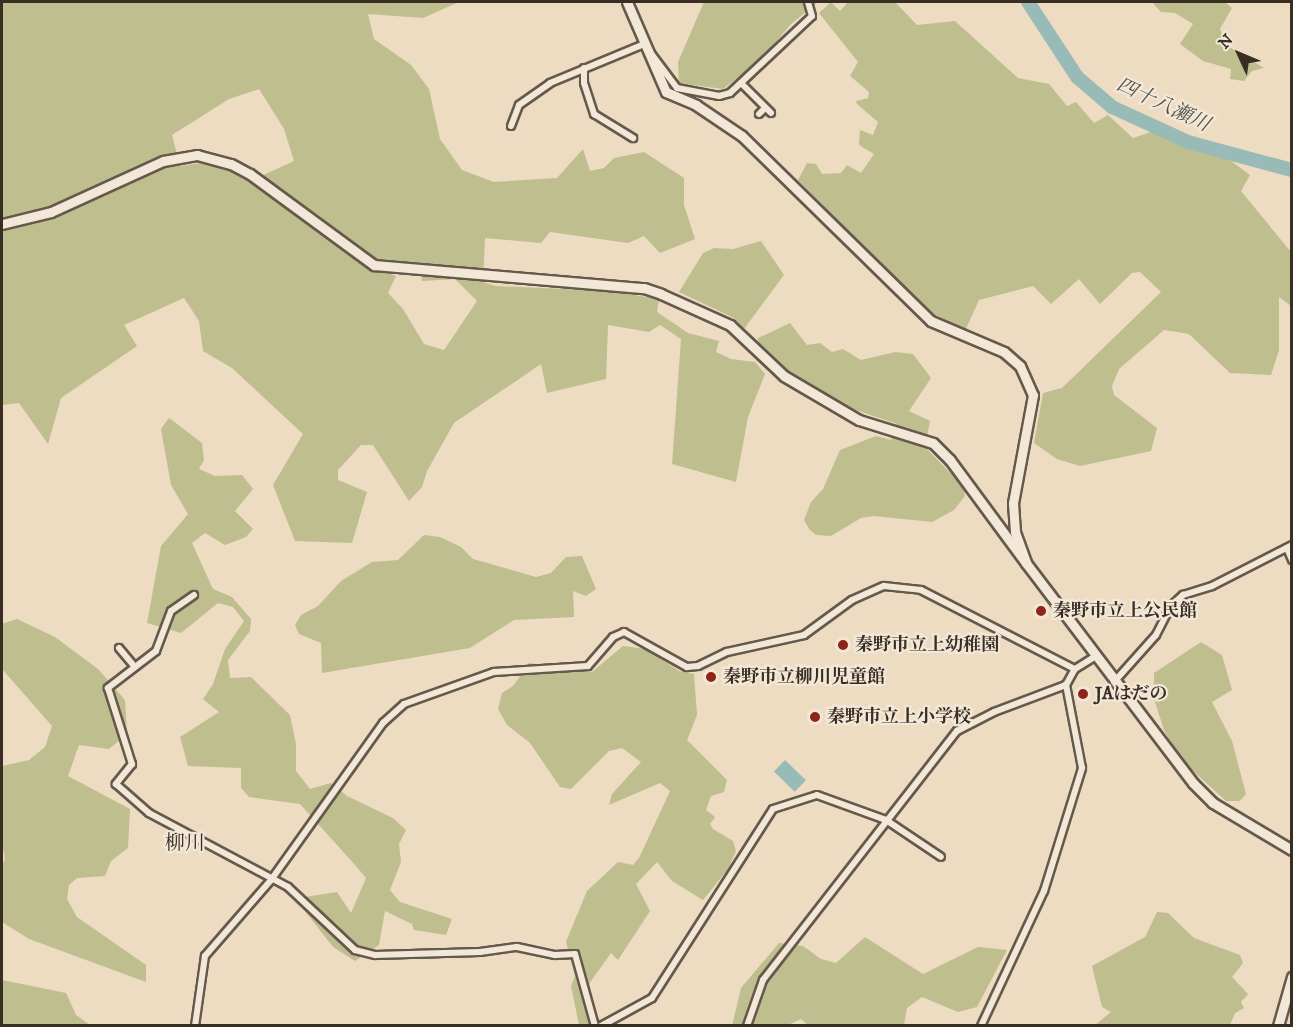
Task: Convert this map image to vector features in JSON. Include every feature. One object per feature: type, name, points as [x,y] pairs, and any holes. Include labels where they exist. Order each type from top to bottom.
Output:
[{"type":"street","points":[[627,2],[666,92],[696,105],[742,136],[917,310],[959,336],[1004,352],[1020,366],[1033,395],[1013,503],[1015,532],[1026,563]]},
{"type":"street","points":[[644,44],[676,88],[719,96],[742,84],[797,26],[812,16],[808,2]]},
{"type":"street","points":[[511,126],[519,105],[550,83],[644,44]]},
{"type":"street","points":[[584,68],[584,83],[594,114],[633,138]]},
{"type":"street","points":[[742,84],[771,113]]},
{"type":"street","points":[[759,114],[765,108]]},
{"type":"street","points":[[2,224],[51,212],[163,161],[197,155],[250,174],[374,265],[644,288],[730,325],[784,376],[859,420],[933,443],[950,460],[1094,657],[1193,783],[1213,802],[1292,850]]},
{"type":"street","points":[[1113,682],[1156,635],[1170,607],[1183,595],[1212,586],[1289,547],[1292,560]]},
{"type":"street","points":[[195,1026],[205,956],[270,880],[392,712],[404,704],[494,672],[588,666],[613,637],[624,632],[687,667],[698,666],[727,652],[804,635],[867,591],[899,586],[935,597],[1075,669]]},
{"type":"street","points":[[194,596],[171,611],[156,651],[108,688],[132,764],[116,784],[149,813],[270,880],[288,887],[355,950],[375,955],[480,952],[517,947],[555,955],[575,954],[595,1026]]},
{"type":"street","points":[[119,648],[134,666]]},
{"type":"street","points":[[747,1026],[763,980],[957,731],[994,712],[1066,685],[1075,669],[1094,657]]},
{"type":"street","points":[[981,1026],[1044,891],[1082,768],[1066,685]]},
{"type":"street","points":[[601,1026],[652,998],[773,809],[818,795],[886,820],[941,857]]},
{"type":"street","points":[[1278,1026],[1292,977]]},
{"type":"shaded area","points":[[2,2],[459,2],[423,18],[368,14],[374,39],[411,65],[429,89],[440,139],[462,170],[494,182],[557,178],[583,149],[590,171],[604,168],[614,158],[644,152],[684,178],[684,205],[695,239],[660,253],[644,236],[628,243],[550,232],[541,243],[485,238],[483,282],[495,286],[609,291],[659,299],[657,312],[688,333],[719,341],[716,352],[731,359],[755,362],[765,374],[748,417],[736,482],[672,464],[681,339],[660,325],[649,332],[608,325],[606,379],[547,393],[541,364],[454,423],[427,471],[422,487],[409,501],[373,445],[361,445],[338,470],[338,480],[367,492],[352,543],[295,541],[273,485],[303,434],[232,368],[203,351],[199,321],[184,298],[124,325],[137,346],[61,398],[48,444],[19,403],[2,405]],"holes":[[[259,89],[284,129],[294,161],[250,181],[231,170],[202,163],[180,166],[172,135],[229,99]],[[314,212],[371,256],[398,267],[420,262],[422,281],[455,279],[477,301],[444,350],[424,344],[403,309],[388,293],[396,276],[358,262],[306,221]]]},
{"type":"shaded area","points":[[704,2],[818,2],[791,24],[760,61],[723,89],[679,83],[678,62]]},
{"type":"shaded area","points":[[831,2],[840,11],[848,2],[895,2],[917,25],[955,21],[1018,78],[1049,84],[1067,106],[1076,102],[1094,123],[1108,115],[1133,138],[1154,131],[1175,142],[1223,155],[1250,175],[1241,191],[1291,252],[1291,306],[1279,297],[1279,350],[1271,375],[1230,373],[1189,334],[1164,330],[1119,369],[1112,386],[1114,395],[1157,428],[1151,451],[1080,466],[1057,459],[1034,443],[1043,393],[1062,388],[1161,292],[1140,272],[1132,273],[1100,304],[1079,279],[1051,304],[1033,286],[979,300],[965,331],[925,309],[798,180],[807,163],[816,164],[822,174],[841,173],[847,165],[861,173],[874,154],[859,145],[860,130],[873,135],[878,122],[856,101],[868,98],[869,92],[850,76],[858,62],[819,13]]},
{"type":"shaded area","points":[[1152,2],[1225,2],[1232,8],[1220,29],[1226,45],[1264,68],[1252,71],[1244,81],[1230,79],[1231,69],[1203,61],[1180,44],[1193,24],[1175,13],[1161,12]]},
{"type":"shaded area","points":[[761,241],[784,275],[744,329],[734,318],[679,292],[703,253],[714,248],[733,249]]},
{"type":"shaded area","points":[[790,323],[807,345],[820,343],[832,352],[843,349],[861,360],[895,352],[913,354],[931,378],[909,411],[930,421],[925,447],[963,486],[965,496],[954,510],[932,522],[874,516],[861,518],[831,536],[816,535],[809,529],[804,520],[811,502],[823,489],[840,450],[876,436],[891,440],[897,424],[841,405],[792,375],[758,345],[758,338]]},
{"type":"shaded area","points":[[169,418],[202,443],[204,460],[199,469],[215,476],[242,475],[253,489],[235,511],[253,529],[246,537],[225,545],[205,533],[192,543],[213,589],[232,597],[251,619],[250,631],[228,660],[230,678],[251,677],[290,715],[296,744],[296,771],[310,789],[331,783],[347,796],[393,818],[406,830],[399,844],[401,862],[390,890],[400,902],[452,919],[446,935],[414,930],[412,924],[385,911],[379,945],[355,961],[333,947],[304,910],[305,897],[337,892],[351,913],[366,878],[300,804],[249,797],[241,788],[241,768],[188,766],[180,737],[219,712],[203,699],[213,684],[225,649],[244,621],[233,607],[218,603],[181,633],[147,623],[161,546],[188,514],[171,485],[161,429]]},
{"type":"shaded area","points":[[424,535],[440,537],[461,547],[473,559],[536,577],[551,573],[566,557],[582,556],[596,589],[586,596],[573,591],[574,617],[514,620],[470,648],[322,673],[321,643],[299,634],[295,625],[301,615],[318,606],[341,581],[372,562],[398,560]]},
{"type":"shaded area","points":[[17,619],[55,637],[98,669],[125,700],[127,734],[109,749],[79,745],[68,776],[130,809],[128,848],[111,861],[105,876],[77,878],[69,885],[67,899],[77,917],[146,965],[146,982],[29,939],[2,922],[2,866],[5,859],[2,843],[2,766],[29,760],[45,747],[52,726],[2,669],[2,624]]},
{"type":"shaded area","points":[[1201,642],[1222,655],[1232,690],[1212,702],[1232,741],[1246,794],[1240,801],[1226,801],[1181,760],[1164,730],[1154,699],[1154,673]]},
{"type":"shaded area","points":[[623,646],[646,649],[679,671],[694,674],[697,715],[687,740],[727,780],[724,792],[711,796],[706,810],[715,817],[710,824],[713,829],[733,841],[736,851],[728,869],[703,900],[672,881],[657,862],[636,884],[650,911],[618,960],[611,953],[589,984],[598,1018],[608,1025],[579,1025],[571,986],[575,976],[566,942],[587,891],[618,862],[633,865],[639,858],[670,791],[660,783],[609,805],[612,794],[641,762],[622,748],[609,751],[571,789],[560,787],[530,743],[507,725],[498,709],[502,693],[513,686],[529,663],[592,672]]},
{"type":"shaded area","points":[[1157,912],[1168,913],[1194,938],[1240,955],[1243,963],[1232,977],[1248,994],[1241,1002],[1244,1008],[1235,1013],[1230,1025],[1095,1025],[1111,1012],[1102,1007],[1092,966],[1145,937]]},
{"type":"shaded area","points":[[865,937],[923,974],[978,947],[1007,950],[977,1007],[958,1012],[922,997],[907,1008],[904,1025],[808,1025],[801,1019],[788,1025],[732,1026],[741,988],[779,943],[803,946],[821,959],[836,963]]},
{"type":"shaded area","points":[[2,980],[66,993],[76,1015],[90,1025],[2,1025]]},
{"type":"water","points":[[785,760],[806,780],[795,792],[774,772]]},
{"type":"waterway","name":"四十八瀬川","points":[[1028,2],[1077,77],[1112,107],[1188,142],[1292,170]]},
{"type":"place","name":"秦野市立上公民館","points":[[1041,611]]},
{"type":"place","name":"秦野市立上幼稚園","points":[[843,645]]},
{"type":"place","name":"秦野市立柳川児童館","points":[[711,677]]},
{"type":"place","name":"JAはだの","points":[[1083,694]]},
{"type":"place","name":"秦野市立上小学校","points":[[815,717]]},
{"type":"district","name":"柳川","points":[[185,843]]}]
